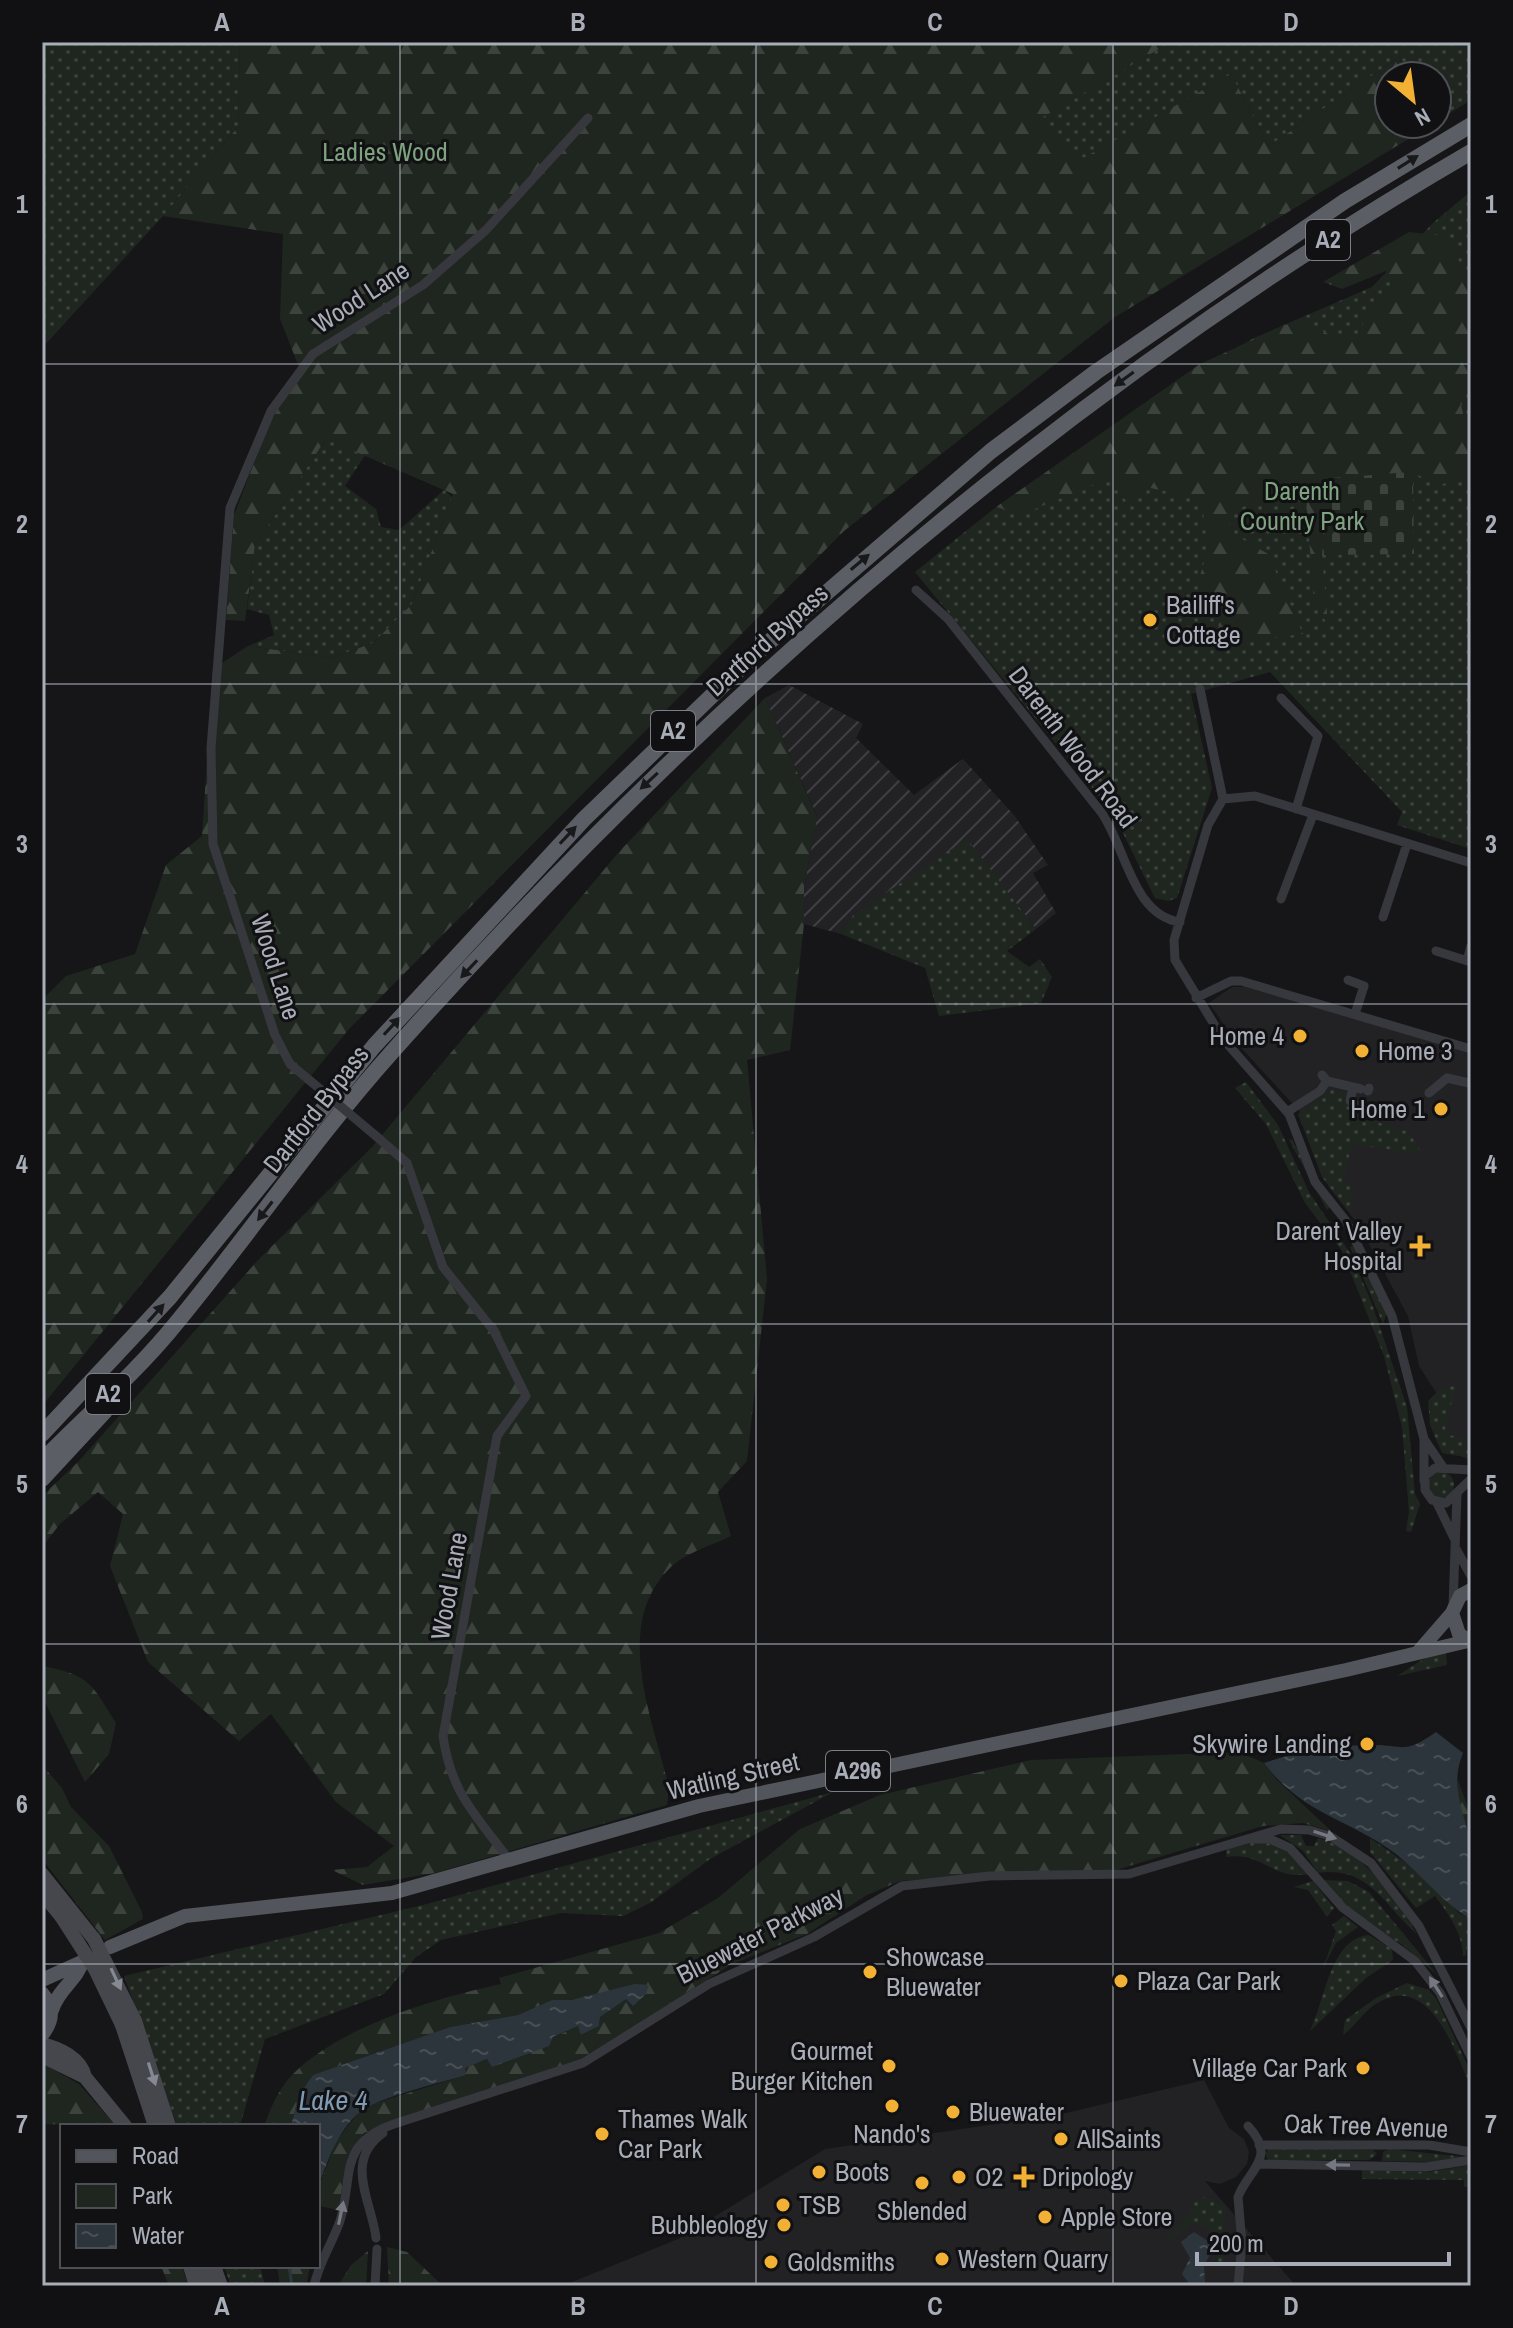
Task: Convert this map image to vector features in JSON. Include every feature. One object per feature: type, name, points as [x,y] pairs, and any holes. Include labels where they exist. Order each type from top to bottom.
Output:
[{"type":"highway","name":"Dartford Bypass","points":[[42,1434],[170,1297],[374,1046],[584,819],[753,656],[991,451],[1096,372],[1345,201],[1471,125]]},
{"type":"highway","name":"Dartford Bypass","points":[[42,1461],[174,1326],[389,1055],[610,818],[789,650],[1015,460],[1189,335],[1355,223],[1471,152]]},
{"type":"highway","name":"A2","points":[[1189,335],[1471,163]]},
{"type":"highway","points":[[42,1479],[91,1428],[174,1326]]},
{"type":"highway","name":"A2","points":[[42,1420],[70,1393],[104,1371]]},
{"type":"main road","points":[[1419,1651],[1452,1613],[1460,1596],[1471,1590]]},
{"type":"main road","points":[[1452,1613],[1454,1626],[1469,1642]]},
{"type":"main road","name":"Watling Street","points":[[110,1947],[185,1916],[240,1907],[378,1896],[699,1806],[1469,1642]]},
{"type":"main road","points":[[42,1874],[128,2023],[168,2124]]},
{"type":"main road","points":[[42,1893],[65,1911]]},
{"type":"main road","points":[[42,1980],[82,1962],[80,1969],[59,1992],[51,2019],[42,2035]]},
{"type":"main road","points":[[42,1993],[52,2010]]},
{"type":"main road","points":[[128,2023],[154,2124]]},
{"type":"main road","points":[[42,2044],[68,2055],[84,2070],[85,2077]]},
{"type":"main road","points":[[42,2056],[85,2077],[123,2124]]},
{"type":"street","name":"Wood Lane","points":[[510,1861],[474,1819],[460,1795],[447,1764],[443,1736],[497,1436],[526,1396],[494,1331],[443,1267],[405,1161],[290,1064],[275,1035],[213,844],[211,748],[230,508],[271,411],[313,354],[423,285],[486,230],[588,118]]},
{"type":"street","name":"Darenth Wood Road","points":[[916,590],[948,619],[1101,812],[1120,844],[1142,899],[1165,918],[1180,922]]},
{"type":"street","points":[[1200,689],[1223,799],[1208,825],[1180,922],[1174,957],[1180,974],[1225,1041],[1287,1112],[1314,1178],[1346,1221],[1394,1318],[1424,1439],[1427,1495],[1437,1503],[1471,1576]]},
{"type":"street","points":[[1281,698],[1318,736],[1296,809]]},
{"type":"street","points":[[1223,799],[1255,796],[1471,863]]},
{"type":"street","points":[[1281,899],[1313,815]]},
{"type":"street","points":[[1383,917],[1407,844]]},
{"type":"street","points":[[1436,951],[1469,962],[1471,946]]},
{"type":"street","points":[[1348,980],[1364,986],[1355,1014]]},
{"type":"street","points":[[1196,998],[1238,981],[1471,1049]]},
{"type":"street","points":[[1287,1112],[1319,1093],[1325,1078],[1356,1087],[1350,1101],[1360,1107]]},
{"type":"street","points":[[1429,1093],[1447,1078],[1469,1083]]},
{"type":"street","points":[[1424,1439],[1446,1468],[1458,1477],[1452,1613]]},
{"type":"street","points":[[1424,1481],[1431,1470],[1471,1470]]},
{"type":"street","points":[[1437,1503],[1449,1502],[1471,1479]]},
{"type":"street","name":"Bluewater Parkway","points":[[314,2286],[341,2218],[346,2174],[352,2155],[369,2136],[583,2063],[718,1979],[814,1937],[902,1886],[989,1876],[1129,1874],[1281,1829],[1309,1830],[1338,1839],[1363,1855],[1419,1926],[1471,2028]]},
{"type":"street","name":"Bluewater Parkway","points":[[1249,1838],[1272,1840],[1292,1849],[1346,1911],[1415,1961],[1442,1996],[1471,2057]]},
{"type":"street","name":"Bluewater Parkway","points":[[375,2286],[377,2244],[362,2183],[362,2163],[372,2142],[404,2123]]},
{"type":"street","points":[[1238,2286],[1242,2243],[1238,2199],[1259,2164],[1259,2145],[1248,2126]]},
{"type":"street","name":"Oak Tree Avenue","points":[[1259,2145],[1429,2145],[1471,2152]]},
{"type":"street","points":[[1381,2146],[1381,2164]]},
{"type":"street","name":"Oak Tree Avenue","points":[[1259,2164],[1426,2167],[1471,2160]]},
{"type":"shaded area","points":[[789,685],[863,724],[856,738],[914,795],[963,759],[1014,815],[1048,865],[1033,873],[1056,913],[1036,929],[967,840],[854,914],[841,934],[804,924],[804,888],[817,816],[765,698]]},
{"type":"shaded area","name":"Darent Valley Hospital","points":[[1232,987],[1245,987],[1471,1052],[1471,1476],[1468,1459],[1446,1450],[1437,1394],[1419,1366],[1408,1316],[1358,1224],[1329,1187],[1300,1112],[1236,1042],[1209,1003]]},
{"type":"shaded area","name":"Bluewater","points":[[1204,2080],[1229,2128],[1244,2139],[1249,2152],[1247,2164],[1236,2177],[1220,2184],[1205,2181],[1296,2286],[551,2286],[572,2282],[678,2239],[825,2149],[1058,2115]]},
{"type":"green space","points":[[42,42],[240,42],[238,127],[163,216],[42,348]]},
{"type":"green space","name":"Ladies Wood","points":[[240,42],[1163,42],[1159,49],[1043,117],[1078,161],[1231,74],[1269,146],[1373,75],[1373,140],[1407,140],[1115,317],[844,531],[349,1029],[42,1406],[42,1000],[66,976],[135,954],[166,865],[202,836],[213,669],[248,646],[331,658],[373,643],[412,604],[453,494],[326,439],[255,545],[245,621],[226,620],[234,515],[268,427],[299,367],[280,319],[283,234],[163,216],[238,127]]},
{"type":"green space","points":[[1163,42],[1471,42],[1471,100],[1453,111],[1453,60],[1401,60],[1399,57],[1395,60],[1373,60],[1373,75],[1269,146],[1231,74],[1078,162],[1042,117],[1159,49]]},
{"type":"green space","name":"Darenth Country Park","points":[[1471,191],[1471,849],[1397,825],[1402,812],[1270,672],[1191,694],[1212,788],[1177,898],[1168,901],[1155,898],[1113,813],[915,572],[996,507],[1012,509],[1206,365],[1254,338],[1372,287],[1433,223]]},
{"type":"green space","points":[[1409,232],[1446,236],[1471,284],[1471,383],[1459,396],[1465,422],[1471,426],[1471,479],[1436,485],[1413,472],[1332,478],[1322,555],[1328,625],[1314,603],[1306,497],[1281,493],[1231,511],[1229,531],[1268,554],[1303,634],[1227,643],[1198,584],[1208,547],[1201,498],[1140,486],[1130,505],[1107,479],[1023,514],[996,507],[1200,364],[1299,319],[1336,338],[1362,337],[1363,319],[1397,288],[1386,271],[1342,289],[1323,282]]},
{"type":"green space","points":[[326,439],[365,455],[345,486],[376,509],[381,527],[399,530],[444,490],[452,497],[412,604],[373,643],[331,658],[248,646],[274,635],[269,615],[247,609],[255,545]]},
{"type":"green space","points":[[1413,472],[1414,554],[1322,555],[1332,478]]},
{"type":"green space","points":[[765,698],[817,817],[804,888],[804,924],[790,1050],[747,1060],[767,1279],[747,1461],[718,1492],[731,1536],[691,1553],[671,1567],[653,1590],[643,1616],[640,1644],[642,1673],[669,1788],[667,1805],[435,1873],[363,1885],[332,1870],[367,1867],[394,1846],[336,1802],[271,1714],[239,1741],[148,1662],[110,1566],[123,1514],[98,1492],[60,1524],[42,1547],[42,1496],[78,1462],[259,1259],[372,1147],[618,853]]},
{"type":"green space","points":[[967,839],[1036,929],[1007,951],[1029,967],[1040,959],[1052,977],[1041,1003],[939,1016],[925,968],[841,934],[854,914]]},
{"type":"green space","points":[[1246,1082],[1278,1125],[1309,1192],[1350,1253],[1371,1301],[1407,1407],[1415,1494],[1420,1504],[1411,1532],[1406,1531],[1409,1512],[1402,1427],[1384,1356],[1342,1251],[1305,1203],[1266,1124],[1235,1088]]},
{"type":"green space","points":[[1333,1089],[1346,1092],[1349,1105],[1359,1111],[1358,1116],[1409,1132],[1422,1154],[1351,1144],[1344,1184],[1354,1188],[1348,1207],[1358,1224],[1322,1177],[1298,1114]]},
{"type":"green space","points":[[1292,1139],[1330,1207],[1327,1210],[1289,1140]]},
{"type":"green space","points":[[1355,1244],[1387,1312],[1383,1324],[1350,1247]]},
{"type":"green space","points":[[1456,1385],[1445,1429],[1449,1430],[1449,1435],[1471,1440],[1471,1458],[1442,1453],[1430,1425],[1428,1401],[1438,1391]]},
{"type":"green space","points":[[1441,1472],[1450,1476],[1454,1485],[1450,1494],[1441,1498],[1432,1494],[1428,1485],[1432,1476]]},
{"type":"green space","points":[[1446,1653],[1447,1665],[1397,1676],[1428,1656]]},
{"type":"green space","points":[[42,1666],[70,1673],[88,1683],[116,1723],[109,1754],[85,1782],[42,1696]]},
{"type":"green space","points":[[1239,1752],[1264,1763],[1276,1779],[1331,1831],[1303,1823],[1263,1826],[1109,1872],[1015,1872],[900,1881],[867,1895],[807,1934],[732,1964],[580,2060],[364,2133],[348,2156],[338,2210],[320,2206],[320,2183],[337,2140],[359,2112],[376,2103],[466,2075],[464,2068],[488,2059],[492,2066],[578,2026],[582,2035],[599,2026],[600,2017],[626,1998],[632,2006],[646,1994],[600,1994],[552,2000],[518,2015],[450,2027],[313,2075],[299,2095],[292,2124],[265,2124],[276,2098],[294,2073],[337,2041],[363,2028],[448,1997],[501,1984],[499,1978],[659,1933],[718,1898],[800,1829],[880,1795],[1031,1760]]},
{"type":"green space","points":[[42,1765],[62,1788],[71,1807],[109,1846],[142,1912],[143,1919],[105,1940],[42,1859]]},
{"type":"green space","points":[[1458,1780],[1471,1816],[1471,1849],[1457,1801]]},
{"type":"green space","points":[[833,1792],[710,1859],[650,1903],[623,1916],[561,1913],[441,1940],[416,1957],[384,1994],[265,2039],[241,2124],[176,2124],[124,1976],[423,1905]]},
{"type":"green space","points":[[1280,1835],[1301,1835],[1306,1846],[1314,1846],[1318,1838],[1350,1853],[1376,1876],[1417,1934],[1375,1890],[1350,1875],[1318,1873],[1303,1851]]},
{"type":"green space","points":[[1370,1838],[1422,1874],[1459,1913],[1471,1919],[1466,1955],[1463,1956],[1454,1924],[1435,1896],[1416,1908],[1370,1852]]},
{"type":"green space","points":[[1259,1841],[1285,1847],[1309,1874],[1286,1873],[1250,1858],[1226,1857],[1227,1848]]},
{"type":"green space","points":[[1322,1880],[1348,1881],[1369,1892],[1439,1977],[1404,1946],[1351,1912]]},
{"type":"green space","points":[[1313,1881],[1334,1908],[1327,1917],[1308,1890],[1294,1887]]},
{"type":"green space","points":[[1344,1916],[1358,1927],[1336,1943],[1323,1968],[1336,1931],[1332,1925]]},
{"type":"green space","points":[[1369,1935],[1392,1949],[1393,1960],[1366,1978],[1310,2031],[1337,1959],[1345,1947]]},
{"type":"green space","points":[[1407,1983],[1429,1990],[1437,2000],[1471,2073],[1471,2088],[1439,2021],[1413,1998],[1397,1996],[1379,2002],[1343,2035],[1345,2020],[1376,1998]]},
{"type":"green space","points":[[42,2063],[79,2084],[114,2124],[60,2124],[42,2124]]},
{"type":"green space","points":[[1270,2148],[1373,2150],[1377,2154],[1369,2160],[1268,2160],[1265,2153]]},
{"type":"green space","points":[[1389,2149],[1465,2157],[1429,2162],[1382,2161],[1383,2152]]},
{"type":"green space","points":[[1471,2165],[1471,2186],[1464,2187],[1464,2180],[1362,2179],[1362,2170],[1428,2172]]},
{"type":"green space","points":[[1206,2197],[1222,2205],[1225,2212],[1224,2261],[1217,2264],[1217,2241],[1205,2226],[1190,2224],[1175,2238],[1164,2240],[1189,2215],[1194,2199]]},
{"type":"green space","points":[[387,2247],[407,2252],[443,2286],[389,2286]]},
{"type":"green space","points":[[368,2251],[366,2286],[338,2286],[351,2265]]},
{"type":"green space","points":[[162,2268],[183,2268],[188,2286],[169,2286]]},
{"type":"green space","points":[[225,2268],[260,2268],[265,2286],[231,2286]]},
{"type":"green space","points":[[277,2268],[310,2268],[306,2286],[280,2286]]},
{"type":"water","points":[[1436,1732],[1463,1753],[1457,1778],[1472,1858],[1471,1919],[1452,1906],[1396,1854],[1294,1794],[1264,1763],[1331,1748],[1410,1746]]},
{"type":"water","name":"Lake 4","points":[[635,1984],[649,1985],[646,1994],[633,2006],[626,1999],[600,2017],[599,2026],[581,2035],[578,2026],[553,2037],[549,2046],[492,2067],[487,2059],[465,2068],[466,2075],[369,2106],[352,2119],[339,2137],[320,2182],[320,2124],[292,2124],[299,2095],[313,2075],[450,2027],[518,2015],[552,2000],[571,2000]]},
{"type":"water","points":[[1194,2232],[1209,2242],[1211,2252],[1204,2266],[1205,2286],[1191,2286],[1182,2274],[1190,2258],[1181,2242]]},
{"type":"waterway","points":[[289,2268],[292,2286]]},
{"type":"place","name":"Bailiff's Cottage","points":[[1150,620]]},
{"type":"place","name":"Home 4","points":[[1300,1036]]},
{"type":"place","name":"Home 3","points":[[1362,1051]]},
{"type":"place","name":"Home 1","points":[[1441,1109]]},
{"type":"place","name":"Darent Valley Hospital","points":[[1420,1246]]},
{"type":"place","name":"Skywire Landing","points":[[1367,1744]]},
{"type":"place","name":"Showcase Bluewater","points":[[870,1972]]},
{"type":"place","name":"Plaza Car Park","points":[[1121,1981]]},
{"type":"place","name":"Gourmet Burger Kitchen","points":[[889,2066]]},
{"type":"place","name":"Village Car Park","points":[[1363,2068]]},
{"type":"place","name":"Nando's","points":[[892,2106]]},
{"type":"place","name":"Bluewater","points":[[953,2112]]},
{"type":"place","name":"Thames Walk Car Park","points":[[602,2134]]},
{"type":"place","name":"AllSaints","points":[[1061,2139]]},
{"type":"place","name":"Boots","points":[[819,2172]]},
{"type":"place","name":"O2","points":[[959,2177]]},
{"type":"place","name":"Dripology","points":[[1024,2177]]},
{"type":"place","name":"Sblended","points":[[922,2183]]},
{"type":"place","name":"TSB","points":[[783,2205]]},
{"type":"place","name":"Apple Store","points":[[1045,2217]]},
{"type":"place","name":"Bubbleology","points":[[784,2225]]},
{"type":"place","name":"Western Quarry","points":[[942,2259]]},
{"type":"place","name":"Goldsmiths","points":[[771,2262]]}]
